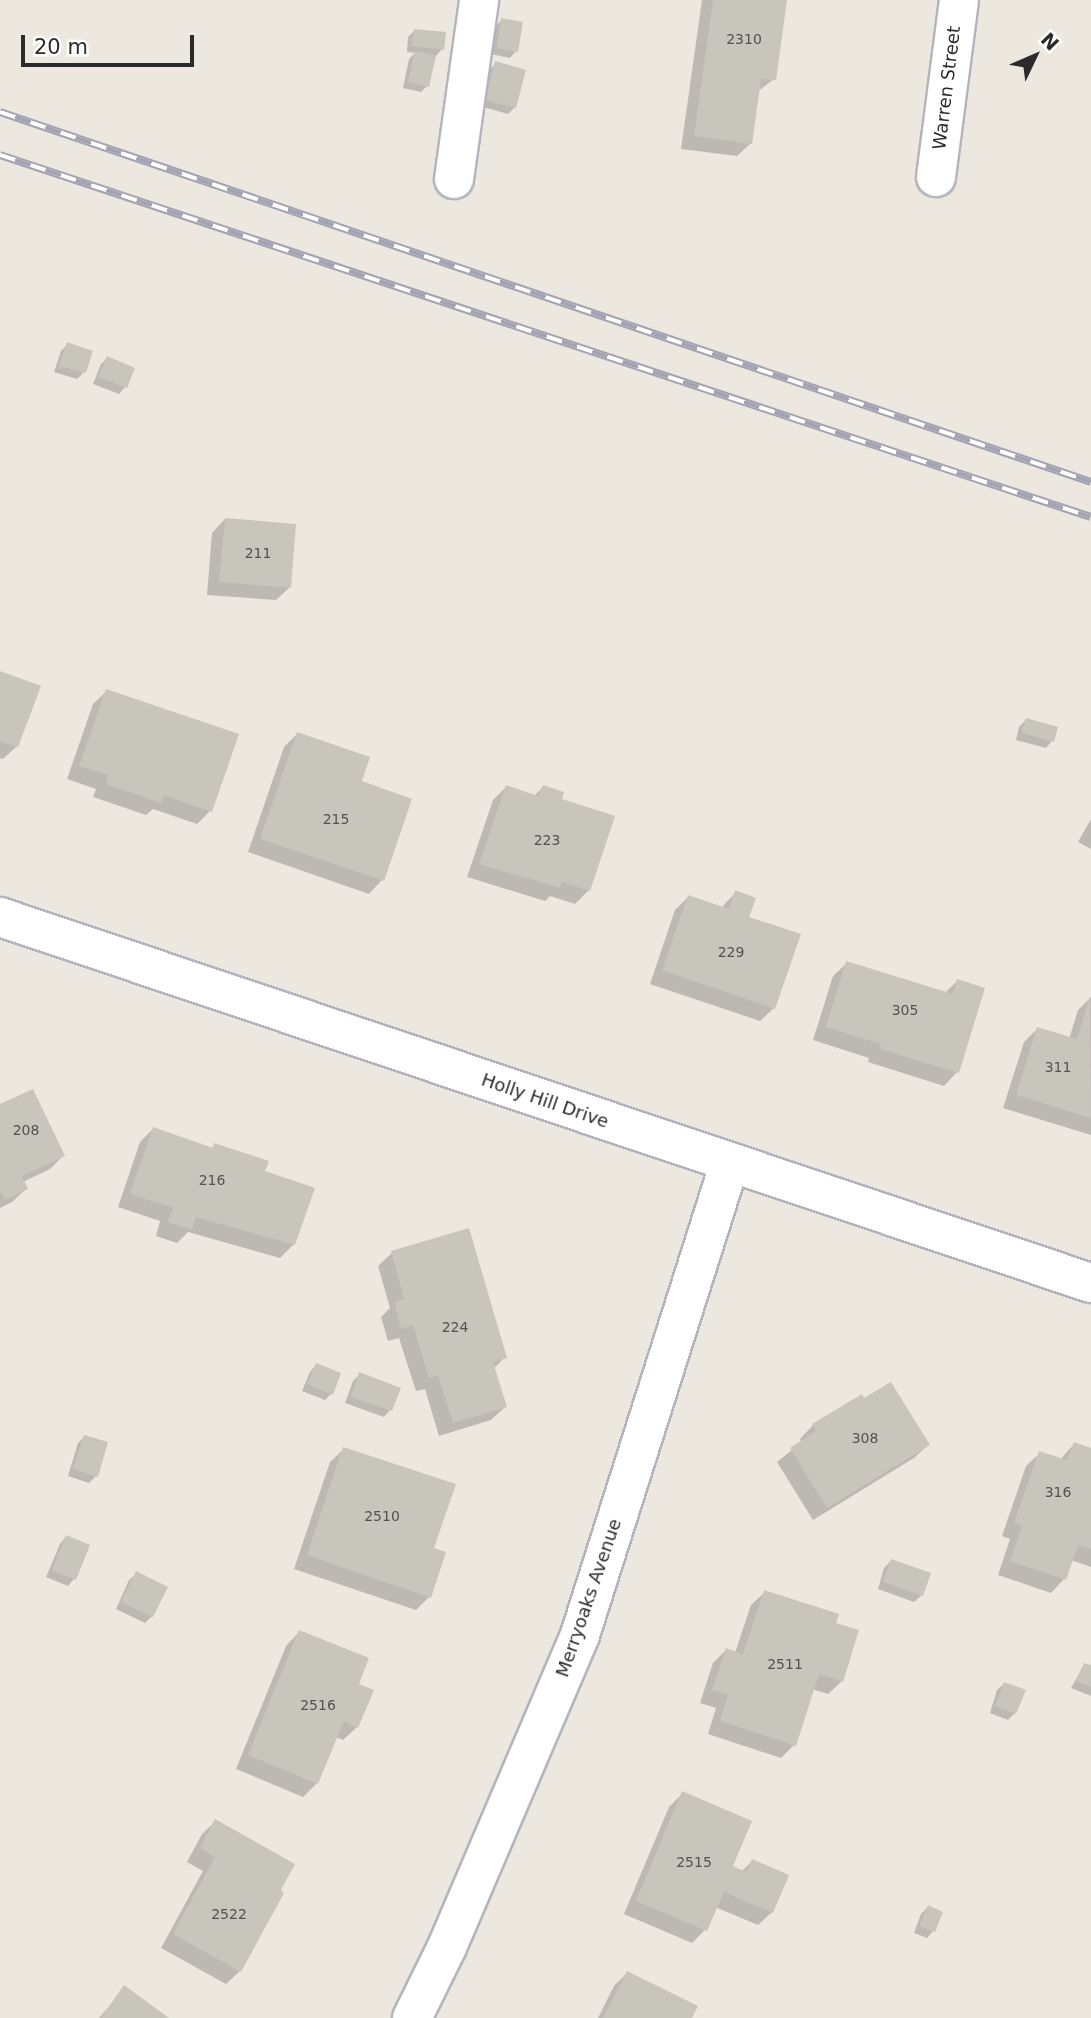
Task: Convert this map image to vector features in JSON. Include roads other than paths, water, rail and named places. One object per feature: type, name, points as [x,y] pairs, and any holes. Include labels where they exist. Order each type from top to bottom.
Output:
[{"type":"street","points":[[454,179],[480,0]]},
{"type":"street","name":"Warren Street","points":[[936,177],[959,0]]},
{"type":"street","name":"Holly Hill Drive","points":[[0,917],[1091,1283]]},
{"type":"street","name":"Merryoaks Avenue","points":[[412,2018],[447,1947],[580,1635],[730,1163]]},
{"type":"railway","points":[[0,112],[1091,482]]},
{"type":"railway","points":[[0,155],[1091,517]]}]
